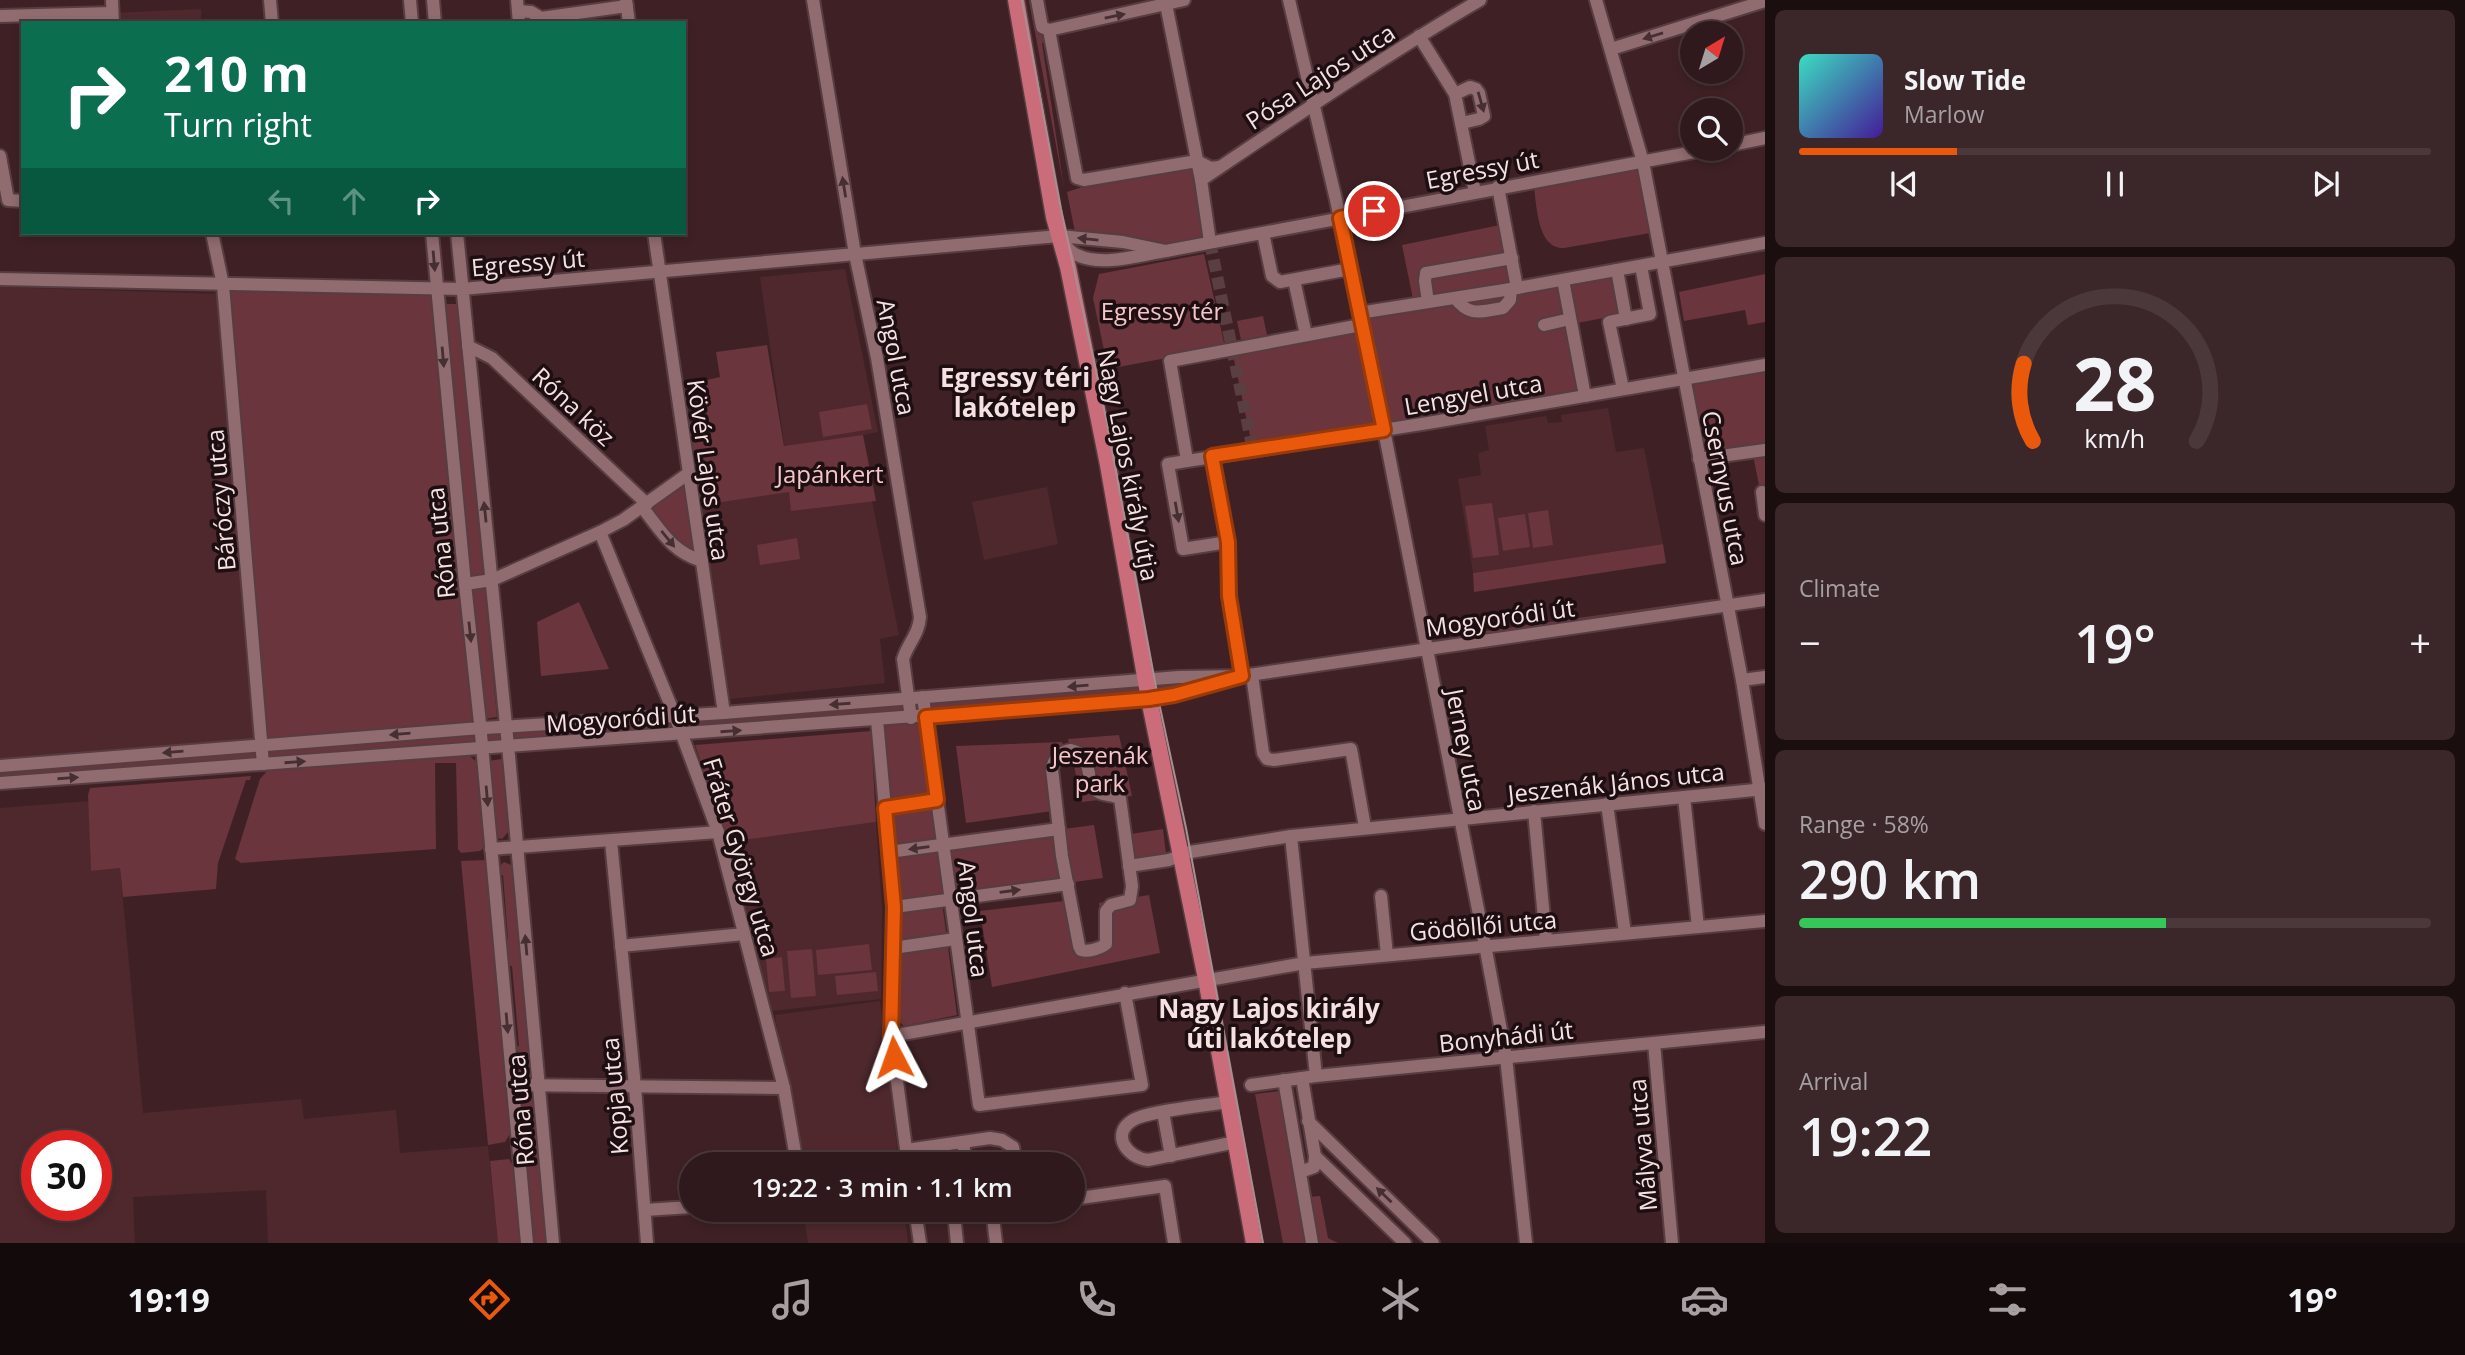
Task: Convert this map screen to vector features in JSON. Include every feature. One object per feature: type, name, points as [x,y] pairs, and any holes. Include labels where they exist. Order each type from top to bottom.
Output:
[{"type":"main road","name":"Nagy Lajos király útja","points":[[1016,0],[1059,236],[1068,267],[1105,453],[1149,699],[1206,979],[1254,1243]]},
{"type":"street","points":[[270,0],[272,21]]},
{"type":"street","points":[[410,0],[412,21]]},
{"type":"street","points":[[433,0],[435,21]]},
{"type":"street","name":"Angol utca","points":[[813,0],[920,617],[916,635],[906,649],[903,659],[911,718]]},
{"type":"street","points":[[1037,0],[1042,27],[1049,30],[1184,0]]},
{"type":"street","name":"Jerney utca","points":[[1289,0],[1340,218],[1384,430],[1485,945],[1506,1057],[1526,1243]]},
{"type":"street","name":"Pósa Lajos utca","points":[[1201,180],[1314,103],[1480,0]]},
{"type":"street","name":"Csernyus utca","points":[[1596,0],[1643,162],[1763,789],[1765,824]]},
{"type":"street","points":[[1611,49],[1765,1]]},
{"type":"street","points":[[518,11],[531,12],[541,20],[626,3],[629,21]]},
{"type":"street","points":[[1166,4],[1201,180],[1210,243]]},
{"type":"street","points":[[0,16],[113,12]]},
{"type":"street","points":[[1049,30],[1076,175],[1080,180],[1197,161],[1211,168],[1219,167]]},
{"type":"street","points":[[1419,36],[1455,94],[1475,192]]},
{"type":"street","points":[[1455,94],[1470,87],[1476,89],[1484,110],[1484,116],[1479,119],[1462,122]]},
{"type":"street","points":[[1743,143],[1765,138]]},
{"type":"street","name":"Egressy út","points":[[1059,236],[1076,255],[1101,260],[1125,257],[1680,155]]},
{"type":"street","points":[[0,156],[8,200],[21,201]]},
{"type":"street","points":[[1499,187],[1514,289]]},
{"type":"street","points":[[1263,233],[1272,276],[1280,282],[1350,268]]},
{"type":"street","name":"Báróczy utca","points":[[212,235],[223,285],[262,764]]},
{"type":"street","name":"Róna utca","points":[[432,235],[464,584],[481,728],[527,1243]]},
{"type":"street","name":"Róna utca","points":[[457,235],[508,747],[553,1243]]},
{"type":"street","name":"Kövér Lajos utca","points":[[654,235],[723,713]]},
{"type":"street","name":"Egressy út","points":[[0,279],[462,289],[1059,236],[1123,242],[1167,251]]},
{"type":"street","points":[[1123,242],[1131,248],[1125,257]]},
{"type":"street","points":[[1187,460],[1170,360],[1306,335],[1428,302],[1765,243]]},
{"type":"street","points":[[1428,302],[1424,281],[1426,273],[1511,258]]},
{"type":"street","points":[[1623,389],[1609,322],[1650,314],[1641,266]]},
{"type":"street","points":[[1617,270],[1626,319]]},
{"type":"street","points":[[1294,280],[1306,335]]},
{"type":"street","points":[[1563,280],[1586,396]]},
{"type":"street","points":[[1544,325],[1570,319]]},
{"type":"street","name":"Róna köz","points":[[468,346],[492,358],[645,505],[675,548],[702,561]]},
{"type":"street","name":"Lengyel utca","points":[[1187,460],[1384,430],[1765,365]]},
{"type":"street","points":[[1699,458],[1764,449]]},
{"type":"street","points":[[1212,456],[1228,542],[1229,596],[1263,753],[1274,760],[1351,749],[1365,827]]},
{"type":"street","name":"Nagy Lajos király útja","points":[[1187,460],[1168,464],[1183,550],[1228,542]]},
{"type":"street","points":[[464,584],[492,580],[600,532],[645,505],[689,473]]},
{"type":"street","points":[[1762,492],[1765,515]]},
{"type":"street","name":"Fráter György utca","points":[[600,532],[675,716],[718,832],[784,1088],[795,1152]]},
{"type":"street","name":"Mogyoródi út","points":[[0,766],[1179,677],[1247,675],[1765,600]]},
{"type":"street","name":"Mogyoródi út","points":[[0,783],[1149,699],[1247,675]]},
{"type":"street","points":[[1742,680],[1765,677]]},
{"type":"street","name":"Angol utca","points":[[923,697],[979,1105],[1142,1085],[1125,993]]},
{"type":"street","points":[[877,720],[894,907],[891,1036],[906,1152]]},
{"type":"street","points":[[1077,751],[1087,761],[1093,787],[1101,794],[1119,798],[1132,887],[1130,900],[1111,905],[1106,911],[1106,944],[1102,948],[1085,951],[1079,946],[1059,829],[1053,764],[1059,754],[1077,751]]},
{"type":"street","name":"Jeszenák János utca","points":[[1180,856],[1190,852],[1291,836],[1365,827],[1763,789]]},
{"type":"street","points":[[1684,797],[1698,927]]},
{"type":"street","points":[[885,808],[937,800]]},
{"type":"street","points":[[1607,804],[1625,933]]},
{"type":"street","points":[[1534,811],[1546,940]]},
{"type":"street","points":[[889,852],[1059,829]]},
{"type":"street","points":[[491,849],[718,832]]},
{"type":"street","points":[[1291,836],[1316,1076]]},
{"type":"street","name":"Kopja utca","points":[[611,841],[647,1243]]},
{"type":"street","points":[[1129,866],[1180,856]]},
{"type":"street","points":[[894,907],[1068,884]]},
{"type":"street","points":[[1381,896],[1387,955]]},
{"type":"street","name":"Gödöllői utca","points":[[891,1036],[1305,963],[1765,921]]},
{"type":"street","points":[[621,946],[744,934]]},
{"type":"street","points":[[893,948],[955,939]]},
{"type":"street","name":"Bonyhádi út","points":[[1251,1085],[1302,1077],[1765,1032]]},
{"type":"street","name":"Mályva utca","points":[[1654,1043],[1672,1243]]},
{"type":"street","points":[[1300,1172],[1314,1167],[1315,1156],[1302,1077]]},
{"type":"street","points":[[1284,1080],[1312,1243]]},
{"type":"street","points":[[512,1085],[784,1088]]},
{"type":"street","points":[[1229,1101],[1135,1119],[1123,1130],[1122,1140],[1126,1150],[1140,1159],[1171,1156],[1236,1142]]},
{"type":"street","points":[[1163,1112],[1171,1156]]},
{"type":"street","points":[[1308,1121],[1433,1243]]},
{"type":"street","points":[[926,1152],[990,1138],[1002,1140],[1013,1147],[1014,1152]]},
{"type":"street","points":[[963,1142],[965,1152]]},
{"type":"street","points":[[1315,1156],[1405,1243]]},
{"type":"street","points":[[1085,1197],[1165,1186],[1174,1243]]},
{"type":"street","points":[[645,1210],[679,1208]]},
{"type":"street","points":[[917,1222],[920,1243]]},
{"type":"street","points":[[955,1222],[957,1243]]},
{"type":"street","points":[[994,1222],[996,1243]]},
{"type":"shaded area","points":[[201,9],[201,21],[113,21],[112,13]]},
{"type":"shaded area","points":[[845,269],[878,432],[859,436],[899,635],[880,639],[885,683],[730,699],[702,505],[791,491],[760,277]]},
{"type":"shaded area","points":[[0,287],[222,294],[259,745],[0,763]]},
{"type":"shaded area","points":[[1608,408],[1616,452],[1644,448],[1663,544],[1473,573],[1458,479],[1481,475],[1478,453],[1489,450],[1485,426],[1546,416],[1548,423],[1562,422],[1561,415]]},
{"type":"shaded area","points":[[1047,487],[1058,544],[984,560],[972,502]]},
{"type":"shaded area","points":[[89,801],[91,871],[120,868],[143,1113],[301,1099],[304,1119],[396,1110],[400,1153],[488,1146],[498,1243],[268,1243],[266,1190],[133,1197],[135,1243],[0,1243],[0,808]]},
{"type":"shaded area","points":[[876,822],[882,909],[881,999],[772,1011],[729,842]]},
{"type":"shaded area","points":[[880,1001],[898,1152],[795,1152],[775,1015]]},
{"type":"shaded area","points":[[805,1222],[906,1222],[908,1243],[808,1243]]},
{"type":"green space","points":[[1029,0],[1033,0],[1042,37],[1048,41],[1042,43],[1064,188]]},
{"type":"green space","points":[[1197,161],[1212,237],[1163,246],[1075,232],[1067,192],[1099,178]]},
{"type":"green space","points":[[1643,162],[1656,232],[1564,248],[1548,241],[1537,212],[1533,181]]},
{"type":"green space","points":[[1505,224],[1517,287],[1610,271],[1619,315],[1572,324],[1585,396],[1253,450],[1232,350],[1361,325],[1359,313],[1414,304],[1402,245]]},
{"type":"green space","name":"Egressy tér","points":[[1204,254],[1225,347],[1108,369],[1093,298],[1099,274]]},
{"type":"green space","points":[[1765,274],[1765,322],[1748,325],[1745,310],[1684,321],[1679,292]]},
{"type":"green space","points":[[223,285],[437,289],[481,728],[1242,676],[1174,695],[0,783],[0,766],[261,745]]},
{"type":"green space","points":[[444,304],[459,304],[497,717],[483,719]]},
{"type":"green space","points":[[1263,316],[1267,335],[1241,340],[1237,321]]},
{"type":"green space","name":"Japánkert","points":[[767,345],[784,446],[863,435],[876,501],[791,511],[789,492],[702,505],[689,422],[707,419],[702,381],[720,377],[716,352]]},
{"type":"green space","points":[[1765,365],[1765,515],[1752,450],[1699,459],[1684,379]]},
{"type":"green space","points":[[867,404],[872,429],[823,437],[819,412]]},
{"type":"green space","points":[[685,481],[698,556],[676,545],[650,507]]},
{"type":"green space","points":[[1492,503],[1499,555],[1473,558],[1465,506]]},
{"type":"green space","points":[[1548,510],[1553,545],[1533,548],[1528,513]]},
{"type":"green space","points":[[1525,514],[1530,547],[1503,551],[1498,518]]},
{"type":"green space","points":[[797,538],[800,559],[760,565],[757,545]]},
{"type":"green space","points":[[1663,544],[1666,563],[1474,592],[1473,573]]},
{"type":"green space","points":[[1714,599],[1715,606],[1472,640],[1471,633]]},
{"type":"green space","points":[[579,602],[609,669],[541,676],[537,622]]},
{"type":"green space","points":[[924,720],[940,842],[890,849],[880,723]]},
{"type":"green space","points":[[871,731],[876,822],[729,842],[695,745]]},
{"type":"green space","name":"Jeszenák park","points":[[1119,735],[1132,796],[1082,802],[1068,739]]},
{"type":"green space","points":[[1062,742],[1069,759],[1048,768],[1053,811],[966,823],[956,746]]},
{"type":"green space","points":[[467,754],[478,763],[485,847],[480,851],[461,853],[458,849],[456,763],[435,763],[436,849],[241,863],[235,859],[260,779],[268,770]]},
{"type":"green space","points":[[502,759],[510,830],[502,839],[493,833],[488,761]]},
{"type":"green space","points":[[251,776],[250,780],[246,780],[218,863],[216,889],[123,897],[120,868],[91,871],[90,788]]},
{"type":"green space","points":[[1094,825],[1103,878],[894,907],[889,852]]},
{"type":"green space","points":[[1163,829],[1166,854],[1135,858],[1131,834]]},
{"type":"green space","points":[[487,860],[511,1132],[505,1142],[488,1145],[461,861]]},
{"type":"green space","points":[[504,862],[511,865],[513,872],[547,1243],[530,1243],[510,1047],[519,1046],[512,966],[503,966],[501,940],[508,939],[503,875],[498,875],[497,869]]},
{"type":"green space","points":[[1149,895],[1160,953],[992,987],[980,911],[1064,901],[1080,949],[1104,937],[1099,903]]},
{"type":"green space","points":[[942,902],[957,1015],[904,1026],[898,1021],[900,908]]},
{"type":"green space","points":[[869,944],[872,970],[818,975],[816,950]]},
{"type":"green space","points":[[812,949],[816,996],[791,998],[787,951]]},
{"type":"green space","points":[[782,957],[785,991],[769,992],[766,959]]},
{"type":"green space","points":[[876,972],[878,991],[837,995],[835,976]]},
{"type":"green space","points":[[1290,1090],[1308,1197],[1320,1196],[1328,1238],[1338,1243],[1283,1243],[1255,1094]]},
{"type":"green space","points":[[509,1159],[516,1171],[524,1243],[498,1243],[490,1161]]},
{"type":"tunnel","points":[[1210,242],[1253,450]]},
{"type":"tram line","points":[[1022,0],[1061,209],[1106,418],[1158,698],[1186,828],[1263,1243]]},
{"type":"district","name":"Egressy téri lakótelep","points":[[1015,392]]},
{"type":"district","name":"Nagy Lajos király úti lakótelep","points":[[1269,1023]]},
{"type":"route","points":[[894,1057],[891,1036],[894,907],[885,808],[937,800],[926,717],[1149,699],[1174,695],[1242,676],[1229,596],[1228,542],[1212,456],[1384,430],[1340,218],[1374,211]]}]
